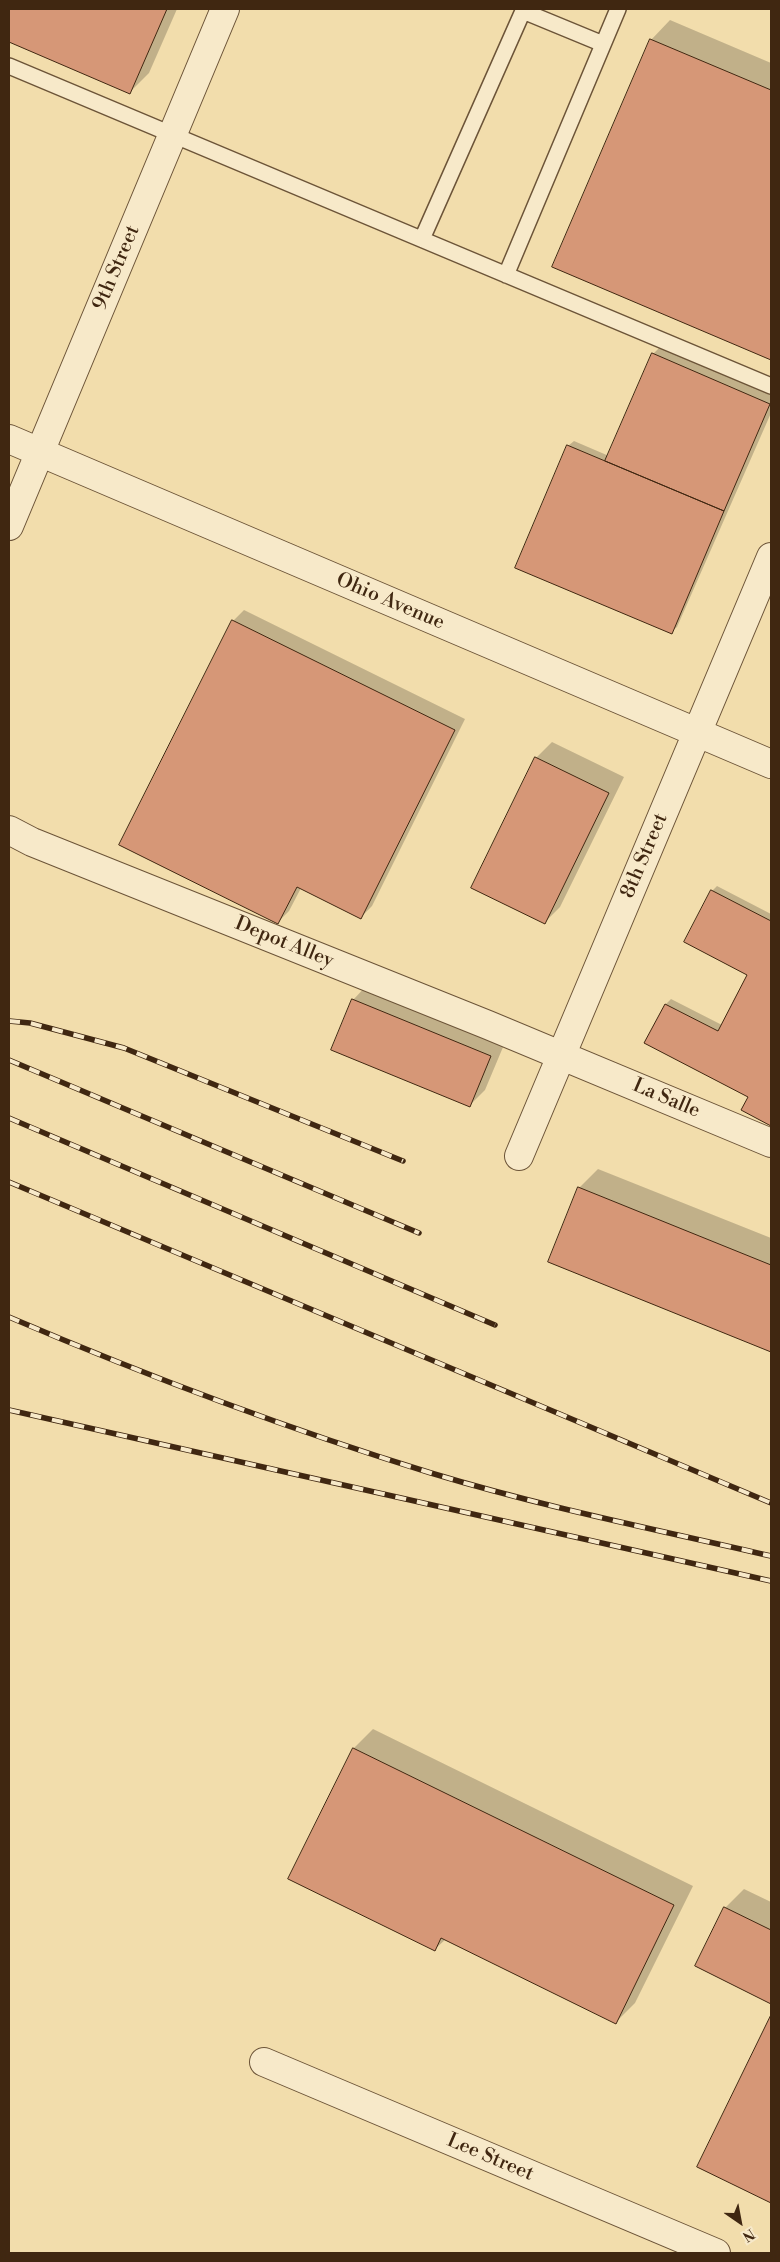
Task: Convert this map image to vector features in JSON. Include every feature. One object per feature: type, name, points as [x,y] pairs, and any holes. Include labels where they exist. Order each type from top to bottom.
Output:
[{"type":"street","name":"9th Street","points":[[9,526],[225,9]]},
{"type":"street","name":"Ohio Avenue","points":[[9,439],[771,764]]},
{"type":"street","name":"8th Street","points":[[519,1156],[771,557]]},
{"type":"street","name":"Depot Alley","points":[[9,830],[32,842],[560,1055]]},
{"type":"street","name":"La Salle","points":[[560,1055],[771,1143]]},
{"type":"street","name":"Lee Street","points":[[264,2062],[716,2253]]},
{"type":"lane","points":[[506,274],[618,9]]},
{"type":"lane","points":[[422,239],[523,10],[603,44]]},
{"type":"lane","points":[[9,66],[771,386]]},
{"type":"building","points":[[9,9],[167,9],[130,94],[9,42]]},
{"type":"building","points":[[650,39],[771,90],[771,360],[552,267]]},
{"type":"building","points":[[652,353],[770,404],[724,511],[605,461]]},
{"type":"building","points":[[567,445],[724,511],[672,634],[515,568]]},
{"type":"building","points":[[232,620],[455,730],[361,919],[297,887],[278,924],[119,845]]},
{"type":"building","points":[[535,757],[609,793],[545,924],[471,888]]},
{"type":"building","points":[[711,890],[771,921],[771,1126],[741,1110],[748,1097],[644,1043],[665,1004],[718,1031],[747,975],[684,942]]},
{"type":"building","points":[[352,999],[491,1056],[470,1107],[331,1050]]},
{"type":"building","points":[[578,1187],[771,1265],[771,1352],[548,1262]]},
{"type":"building","points":[[353,1748],[674,1905],[616,2024],[441,1938],[435,1951],[288,1879]]},
{"type":"building","points":[[724,1907],[771,1930],[771,2004],[695,1966]]},
{"type":"building","points":[[771,2015],[771,2203],[697,2167]]},
{"type":"railway","points":[[9,1021],[30,1023],[124,1048],[403,1161]]},
{"type":"railway","points":[[9,1060],[419,1233]]},
{"type":"railway","points":[[9,1118],[495,1325]]},
{"type":"railway","points":[[9,1182],[771,1503]]},
{"type":"railway","points":[[9,1317],[218,1401],[431,1473],[558,1507],[771,1556]]},
{"type":"railway","points":[[9,1410],[771,1581]]}]
